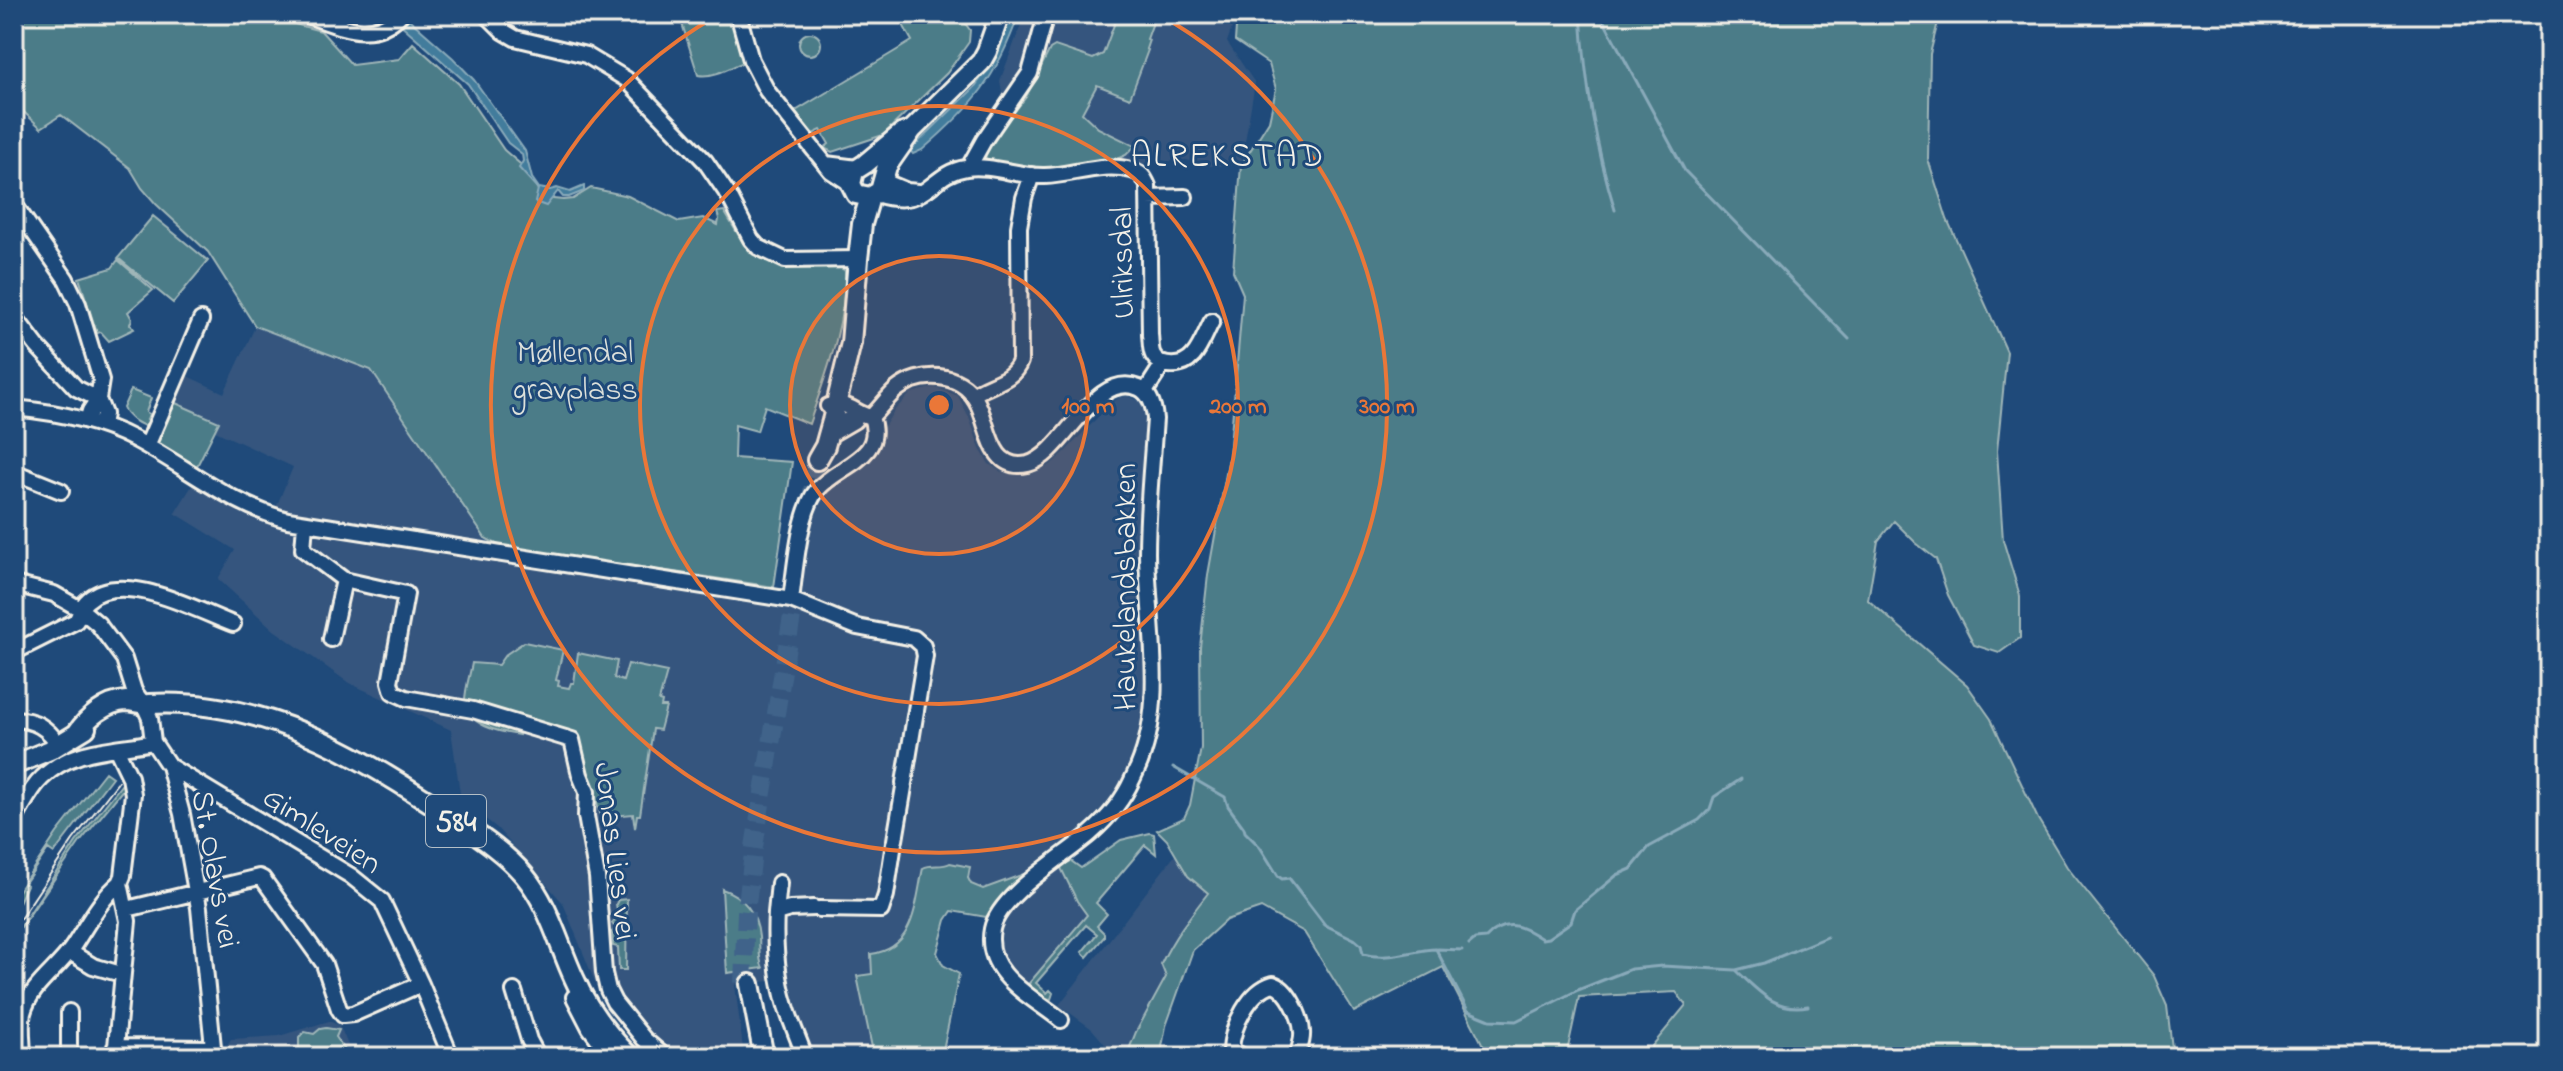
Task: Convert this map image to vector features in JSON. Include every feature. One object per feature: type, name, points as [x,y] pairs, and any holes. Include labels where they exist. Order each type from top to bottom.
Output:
[{"type":"main road","points":[[845,416],[867,182],[901,134],[912,130],[984,56],[997,21]]},
{"type":"main road","name":"584","points":[[14,765],[59,745],[108,717],[144,705],[205,706],[260,717],[310,735],[395,779],[479,836],[522,873],[549,916],[582,993],[599,1021],[630,1057]]},
{"type":"main road","points":[[753,1057],[747,984],[764,1057]]},
{"type":"street","points":[[303,14],[364,32],[383,29],[398,17]]},
{"type":"street","points":[[486,14],[508,34],[532,44],[573,51],[599,61],[626,79],[705,161],[758,247],[785,260],[858,259]]},
{"type":"street","points":[[738,14],[751,60],[767,91],[826,164],[907,199],[955,171],[969,167],[1030,73],[1043,26]]},
{"type":"street","name":"Ulriksdal","points":[[969,167],[1043,176],[1116,167],[1141,174],[1148,186],[1150,335],[1154,356],[1163,364]]},
{"type":"street","points":[[973,395],[1008,378],[1018,368],[1020,361],[1019,227],[1032,175]]},
{"type":"street","points":[[1148,198],[1185,197]]},
{"type":"street","points":[[14,204],[66,279],[78,304],[101,380],[98,399],[104,414],[95,423]]},
{"type":"street","points":[[14,316],[76,388],[98,399]]},
{"type":"street","points":[[147,446],[201,320]]},
{"type":"street","points":[[791,600],[810,500],[829,477],[870,450],[874,438],[845,416],[920,378],[949,378],[973,395],[998,454],[1012,463],[1024,464],[1042,456],[1105,392],[1124,385],[1145,392],[1163,364],[1178,365],[1188,361],[1195,355],[1212,321]]},
{"type":"street","name":"Haukelandsbakken","points":[[1061,1020],[1023,992],[1001,970],[992,947],[992,929],[1002,910],[1022,888],[1106,818],[1132,781],[1149,738],[1155,687],[1147,551],[1155,419],[1153,403],[1145,392]]},
{"type":"street","points":[[14,408],[95,423],[147,446],[254,509],[278,518],[791,600],[839,622],[914,638],[920,642],[925,656],[881,910],[790,909],[776,913]]},
{"type":"street","points":[[14,472],[61,491]]},
{"type":"street","name":"Jonas Lies vei","points":[[305,524],[303,549],[344,580],[406,594],[390,682],[393,692],[406,698],[473,710],[574,742],[580,775],[587,792],[586,816],[597,877],[608,990],[634,1028],[665,1057]]},
{"type":"street","points":[[331,639],[344,580]]},
{"type":"street","name":"St. Olavs vei","points":[[14,584],[54,594],[80,609],[112,641],[150,718],[153,742],[169,766],[182,814],[197,892],[214,1053],[162,1048],[115,1052]]},
{"type":"street","points":[[14,652],[69,625],[80,616],[85,602],[112,588],[152,594],[233,624]]},
{"type":"street","points":[[14,719],[32,721],[42,726],[59,745]]},
{"type":"street","points":[[14,820],[35,786],[60,763],[75,756],[153,742]]},
{"type":"street","points":[[23,1057],[23,1015],[28,1000],[56,964],[70,952],[123,876],[133,794],[130,777],[116,748]]},
{"type":"street","name":"Gimleveien","points":[[169,766],[322,858],[382,901],[451,1057]]},
{"type":"street","points":[[127,909],[252,877],[263,879],[324,964],[343,1015],[353,1014],[421,984]]},
{"type":"street","points":[[115,1052],[128,921],[120,883]]},
{"type":"street","points":[[779,883],[775,943],[779,977],[805,1057]]},
{"type":"street","points":[[70,952],[93,966],[114,972]]},
{"type":"street","points":[[1243,1057],[1231,1050],[1234,1030],[1245,1009],[1264,987],[1273,984],[1281,986],[1287,994],[1300,1024],[1302,1035],[1297,1057]]},
{"type":"street","points":[[514,991],[529,1040],[538,1057]]},
{"type":"street","points":[[582,993],[574,997],[590,1028],[612,1057]]},
{"type":"street","points":[[69,1012],[69,1057]]},
{"type":"shaded area","points":[[389,14],[403,14],[474,80],[525,151],[532,178],[539,188],[570,192],[584,186],[584,191],[563,197],[558,191],[546,206],[535,202],[538,189],[519,168],[523,161],[522,154],[508,143],[468,84]]},
{"type":"shaded area","points":[[1010,14],[1019,14],[992,74],[981,90],[940,134],[913,154],[910,150],[974,88],[995,53]]},
{"type":"shaded area","points":[[1025,14],[1237,14],[1227,42],[1255,83],[1241,165],[1209,166],[1186,160],[1033,172],[984,163],[975,155],[1004,103],[1000,81]]},
{"type":"shaded area","points":[[255,327],[370,370],[493,552],[792,600],[810,501],[874,456],[881,432],[894,411],[911,393],[935,387],[958,396],[989,464],[1001,472],[1015,475],[1031,474],[1050,465],[1120,397],[1138,400],[1143,407],[1145,420],[1137,533],[1147,704],[1130,765],[1099,814],[1073,839],[1003,893],[942,889],[885,1057],[810,1057],[780,980],[735,985],[744,1057],[651,1057],[605,1007],[563,903],[497,828],[461,800],[451,730],[349,683],[274,630],[218,579],[235,550],[175,513],[193,484],[269,524],[293,467],[215,431],[219,422],[173,401],[185,375],[224,393]]},
{"type":"shaded area","points":[[1175,855],[1188,876],[1208,893],[1185,921],[1166,977],[1126,1057],[1108,1057],[1104,1043],[1092,1029],[1059,1005]]},
{"type":"shaded area","points":[[1060,866],[1087,915],[1026,987],[1005,967],[996,940],[998,926],[1013,904]]},
{"type":"shaded area","points":[[329,1021],[342,1031],[353,1057],[227,1057],[227,1045],[231,1039],[279,1036]]},
{"type":"green space","name":"Møllendal gravplass","points":[[14,14],[257,14],[321,31],[352,65],[399,59],[413,43],[459,84],[504,150],[527,170],[538,190],[553,199],[573,199],[591,188],[628,196],[679,222],[703,218],[718,225],[717,212],[724,211],[745,246],[754,253],[840,267],[845,271],[839,330],[809,424],[765,406],[757,431],[735,425],[734,458],[792,462],[774,587],[500,546],[485,538],[371,370],[255,326],[208,252],[156,204],[130,168],[61,115],[41,128],[14,103]]},
{"type":"green space","points":[[679,14],[732,14],[746,61],[716,73],[698,75]]},
{"type":"green space","points":[[897,14],[953,15],[970,30],[969,42],[947,73],[883,135],[832,152],[824,148],[829,144],[821,130],[811,135],[794,112],[912,41]]},
{"type":"green space","points":[[1118,14],[1156,14],[1147,39],[1148,50],[1130,98],[1097,85],[1082,113],[1098,128],[1135,146],[1126,155],[1112,161],[1057,171],[988,160],[982,153],[1026,97],[1050,49],[1055,46],[1093,59],[1103,54]]},
{"type":"green space","points":[[1237,14],[1940,14],[1930,54],[1928,159],[1947,219],[2007,352],[1997,451],[2003,540],[2020,596],[2020,638],[1999,653],[1974,645],[1948,595],[1936,559],[1894,521],[1878,541],[1868,600],[1967,685],[1991,719],[2038,819],[2067,867],[2154,976],[2167,1006],[2173,1057],[1653,1057],[1652,1046],[1686,1005],[1676,992],[1579,997],[1566,1057],[1489,1057],[1443,967],[1354,1012],[1304,932],[1261,908],[1226,920],[1193,950],[1166,1026],[1160,1057],[1126,1057],[1166,977],[1161,964],[1166,954],[1208,893],[1188,876],[1167,840],[1157,830],[1184,818],[1190,805],[1201,748],[1200,647],[1208,575],[1229,457],[1243,294],[1233,271],[1241,165],[1269,121],[1276,89],[1269,64],[1235,41]]},
{"type":"green space","points":[[810,33],[818,36],[821,44],[818,52],[810,55],[802,52],[799,44],[802,36]]},
{"type":"green space","points":[[153,216],[208,261],[173,303],[118,258]]},
{"type":"green space","points":[[118,260],[153,290],[128,312],[134,329],[109,341],[101,332],[97,333],[79,278],[112,268]]},
{"type":"green space","points":[[131,390],[151,398],[146,412],[150,421],[146,427],[130,417],[123,408]]},
{"type":"green space","points":[[171,401],[219,422],[197,466],[155,444]]},
{"type":"green space","points":[[524,642],[563,650],[556,680],[559,681],[558,686],[569,688],[574,683],[578,653],[617,661],[614,678],[623,681],[628,664],[667,672],[659,701],[662,702],[661,707],[666,707],[660,730],[653,729],[640,815],[637,815],[635,828],[633,814],[602,817],[581,751],[566,749],[566,745],[538,739],[539,736],[520,731],[519,735],[494,730],[478,722],[467,710],[465,696],[472,663],[498,665],[505,655]]},
{"type":"green space","points":[[105,772],[112,777],[54,853],[48,849],[25,883],[27,885],[14,913],[14,897],[57,833]]},
{"type":"green space","points":[[122,784],[125,787],[80,842],[14,937],[76,842]]},
{"type":"green space","points":[[1154,834],[1156,854],[1145,845],[1096,903],[1107,914],[1097,926],[1104,937],[1087,957],[1082,952],[1097,934],[1086,925],[1036,983],[1047,993],[1050,990],[1053,993],[1051,999],[1025,988],[1087,915],[1060,866],[1071,861],[1081,868],[1121,840]]},
{"type":"green space","points":[[950,863],[970,867],[968,878],[971,884],[983,889],[1024,874],[986,917],[952,911],[946,920],[937,953],[943,965],[959,974],[944,1057],[874,1057],[857,976],[872,974],[871,954],[897,944],[905,934],[915,910],[923,868]]},
{"type":"green space","points":[[722,889],[742,901],[752,913],[758,928],[763,968],[727,973]]},
{"type":"green space","points":[[627,899],[626,970],[619,970],[612,923],[618,916],[618,900]]},
{"type":"green space","points":[[326,1028],[339,1030],[336,1037],[347,1057],[299,1057],[299,1037],[305,1032],[314,1034]]},
{"type":"waterway","points":[[1581,14],[1592,113],[1615,210]]},
{"type":"waterway","points":[[1600,14],[1685,171],[1849,339]]},
{"type":"waterway","points":[[1173,767],[1225,797],[1245,832],[1260,847],[1278,876],[1289,878],[1325,925],[1354,939],[1361,945],[1363,954],[1372,956],[1436,949],[1468,1011],[1490,1020],[1516,1021],[1578,990],[1631,969],[1662,966],[1736,970],[1764,963],[1827,937]]},
{"type":"waterway","points":[[1469,944],[1507,926],[1521,927],[1542,939],[1548,938],[1571,922],[1575,910],[1617,875],[1631,869],[1649,847],[1699,820],[1710,809],[1714,797],[1741,779]]},
{"type":"waterway","points":[[1438,949],[1462,950]]},
{"type":"waterway","points":[[1737,971],[1777,1003],[1808,1006]]},
{"type":"tunnel","points":[[810,505],[817,460]]},
{"type":"tunnel","points":[[743,983],[753,853],[797,586]]},
{"type":"tram line","points":[[14,928],[73,840],[119,781]]},
{"type":"district","name":"ALREKSTAD","points":[[1228,154]]}]
